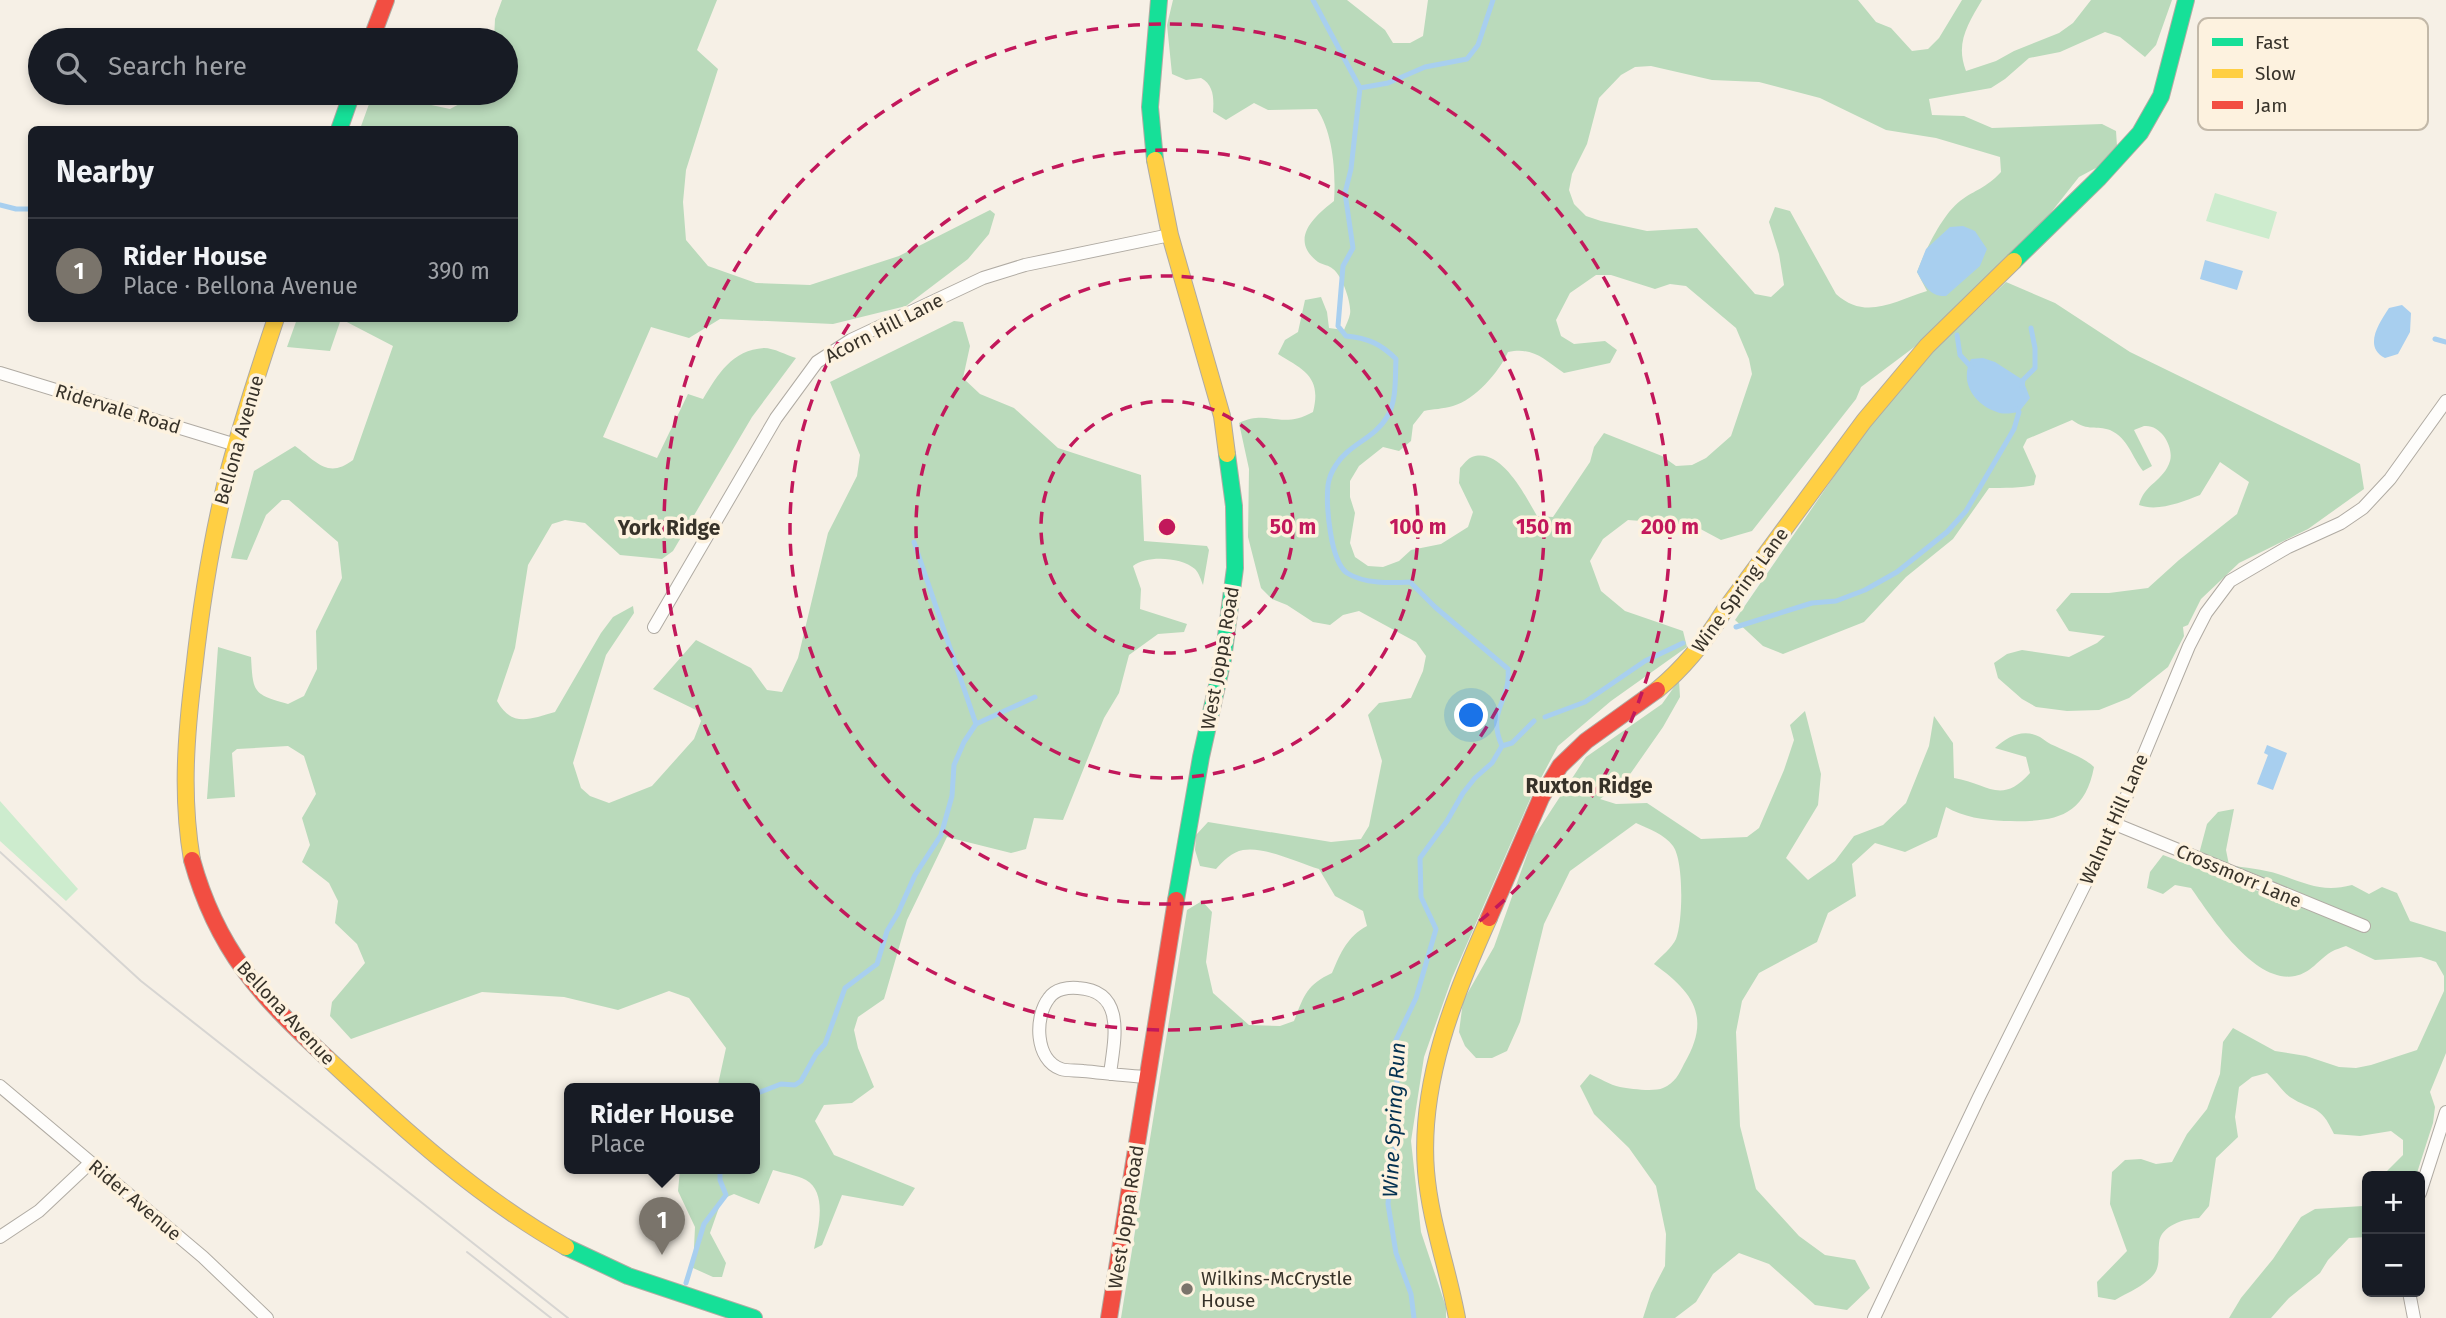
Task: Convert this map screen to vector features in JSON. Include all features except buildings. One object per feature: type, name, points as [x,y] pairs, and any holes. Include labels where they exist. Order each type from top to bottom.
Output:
[{"type":"street","points":[[376,28],[386,0]]},
{"type":"street","name":"West Joppa Road","points":[[1109,1318],[1201,757],[1227,636],[1235,568],[1234,506],[1222,416],[1170,235],[1155,166],[1150,107],[1159,0]]},
{"type":"street","name":"Wine Spring Lane","points":[[1457,1318],[1428,1186],[1425,1152],[1429,1099],[1437,1059],[1458,997],[1545,791],[1561,766],[1583,744],[1683,666],[1704,643],[1724,611],[1864,421],[1927,346],[2099,178],[2140,133],[2161,96],[2186,0]]},
{"type":"street","points":[[340,126],[348,105]]},
{"type":"street","name":"Acorn Hill Lane","points":[[654,627],[776,418],[817,362],[851,340],[983,278],[1025,265],[1170,235]]},
{"type":"street","name":"Bellona Avenue","points":[[275,322],[220,506],[200,611],[184,750],[183,789],[193,865],[215,926],[236,962],[286,1018],[385,1114],[451,1172],[557,1241],[610,1268],[754,1318]]},
{"type":"street","name":"Ridervale Road","points":[[0,373],[236,445]]},
{"type":"street","name":"Walnut Hill Lane","points":[[1874,1318],[1979,1097],[2115,824],[2189,646],[2206,613],[2230,581],[2288,547],[2341,523],[2363,508],[2390,479],[2446,401]]},
{"type":"street","name":"Crossmorr Lane","points":[[2115,824],[2364,926]]},
{"type":"street","points":[[1110,1074],[1115,1018],[1106,1000],[1088,989],[1066,987],[1049,997],[1039,1023],[1040,1042],[1046,1058],[1060,1069],[1110,1074],[1147,1077]]},
{"type":"street","name":"Rider Avenue","points":[[0,1086],[203,1257],[267,1318]]},
{"type":"street","points":[[2425,1177],[2446,1112]]},
{"type":"street","points":[[0,1237],[39,1211],[90,1163]]},
{"type":"street","points":[[2410,1297],[2414,1318]]},
{"type":"green space","points":[[502,0],[717,0],[697,50],[718,69],[686,170],[683,202],[686,240],[708,266],[756,283],[810,285],[899,256],[990,210],[995,214],[989,234],[968,259],[906,306],[833,324],[720,319],[689,338],[651,327],[603,437],[657,458],[688,394],[703,399],[720,372],[735,358],[743,353],[764,348],[796,358],[752,417],[673,551],[662,559],[620,555],[585,523],[565,520],[552,524],[528,565],[515,648],[497,701],[503,710],[515,718],[530,719],[555,712],[601,633],[613,617],[633,606],[634,613],[606,655],[573,763],[581,788],[590,796],[609,803],[652,786],[694,739],[701,721],[696,710],[653,689],[696,640],[751,668],[767,690],[782,692],[798,658],[828,533],[857,476],[860,455],[830,382],[954,321],[963,322],[970,346],[963,378],[980,394],[1014,408],[1058,448],[1141,475],[1144,541],[1207,546],[1209,550],[1203,585],[1195,569],[1181,562],[1155,559],[1133,566],[1141,589],[1140,609],[1187,624],[1184,632],[1158,634],[1129,655],[1119,693],[1104,718],[1063,820],[1034,818],[1026,849],[1011,853],[947,837],[907,920],[884,999],[858,1017],[854,1030],[858,1048],[874,1087],[852,1103],[824,1105],[815,1121],[834,1155],[915,1188],[903,1206],[842,1195],[822,1245],[814,1249],[820,1212],[817,1193],[806,1180],[773,1170],[759,1204],[734,1194],[722,1199],[710,1233],[726,1263],[722,1277],[713,1277],[693,1268],[695,1227],[678,1191],[680,1174],[760,1174],[760,1083],[718,1083],[726,1048],[689,998],[669,991],[618,1010],[564,997],[482,992],[351,1039],[330,1016],[332,1002],[365,963],[357,944],[335,923],[338,901],[329,883],[302,862],[310,845],[302,818],[316,794],[304,756],[288,746],[237,749],[232,753],[235,797],[207,799],[218,647],[251,657],[257,690],[268,698],[288,704],[304,696],[317,669],[316,631],[342,578],[338,542],[289,500],[282,500],[266,515],[247,560],[231,558],[254,471],[295,446],[329,468],[344,466],[353,460],[393,346],[347,322],[518,322],[518,126],[361,126],[369,105],[431,105],[450,109],[458,105],[518,105],[518,28],[495,28]]},
{"type":"green space","points":[[1173,0],[1347,0],[1385,30],[1393,43],[1410,43],[1423,36],[1428,0],[1858,0],[1876,22],[1891,28],[1912,51],[1928,49],[1939,38],[1962,0],[1982,0],[1965,34],[1962,51],[1966,71],[2059,33],[2073,23],[2091,0],[2172,0],[2156,45],[2145,57],[2120,37],[2105,32],[2060,52],[2029,58],[1991,88],[1929,99],[1932,115],[1964,116],[1992,128],[2102,124],[2116,131],[2117,146],[2109,161],[2079,177],[2049,215],[1933,333],[1861,387],[1856,399],[1752,531],[1721,540],[1693,525],[1628,520],[1603,539],[1590,561],[1601,591],[1625,611],[1683,631],[1687,647],[1611,701],[1558,746],[1531,797],[1452,978],[1424,1057],[1411,1141],[1421,1232],[1446,1307],[1446,1318],[1121,1318],[1187,910],[1202,901],[1212,912],[1206,962],[1213,993],[1249,1025],[1280,1026],[1294,1021],[1307,992],[1316,982],[1332,973],[1350,940],[1367,926],[1363,911],[1335,896],[1319,869],[1251,849],[1235,853],[1216,869],[1200,866],[1195,850],[1196,835],[1208,822],[1331,842],[1361,839],[1369,826],[1382,761],[1368,715],[1379,703],[1411,698],[1423,671],[1426,656],[1416,642],[1359,611],[1343,615],[1330,625],[1313,622],[1287,605],[1272,599],[1261,588],[1248,537],[1249,469],[1239,423],[1258,418],[1292,419],[1313,412],[1313,382],[1303,370],[1278,354],[1285,340],[1298,332],[1305,300],[1321,297],[1329,328],[1344,330],[1349,318],[1346,290],[1340,277],[1331,268],[1318,262],[1305,245],[1305,237],[1313,221],[1334,201],[1332,153],[1327,129],[1317,109],[1268,110],[1254,103],[1226,120],[1213,112],[1212,93],[1205,81],[1201,78],[1186,80],[1172,74],[1167,25]],"holes":[[[1651,66],[1712,80],[1759,82],[1820,98],[1886,130],[1936,138],[2000,157],[2001,172],[1953,207],[1941,224],[1917,272],[1927,291],[1869,308],[1847,302],[1836,294],[1790,211],[1775,207],[1769,222],[1779,254],[1784,285],[1771,297],[1755,294],[1697,228],[1647,231],[1586,216],[1574,204],[1569,190],[1572,174],[1587,144],[1599,98],[1621,75],[1635,67]],[[1596,275],[1611,275],[1655,289],[1670,284],[1686,286],[1736,328],[1752,374],[1731,436],[1706,458],[1692,465],[1676,466],[1662,456],[1604,433],[1594,447],[1590,462],[1553,517],[1537,516],[1511,475],[1493,459],[1472,457],[1460,468],[1459,483],[1473,512],[1468,527],[1441,544],[1411,550],[1399,561],[1383,567],[1368,566],[1355,557],[1350,543],[1355,513],[1350,497],[1350,481],[1359,466],[1383,447],[1399,451],[1411,441],[1413,425],[1424,411],[1453,406],[1470,398],[1499,368],[1508,352],[1532,353],[1564,373],[1610,363],[1617,350],[1605,341],[1574,344],[1561,336],[1556,320],[1570,293]]]},
{"type":"green space","points":[[2215,193],[2277,212],[2269,239],[2206,221]]},
{"type":"green space","points":[[2006,282],[2055,303],[2130,352],[2360,464],[2364,489],[2308,529],[2239,563],[2201,599],[2188,625],[2183,627],[2184,636],[2168,667],[2129,698],[2099,710],[2067,711],[2036,707],[2022,699],[1998,678],[1994,663],[2007,654],[2022,650],[2069,657],[2097,643],[2105,636],[2069,631],[2056,610],[2071,593],[2109,593],[2148,588],[2237,514],[2249,482],[2220,462],[2200,495],[2162,507],[2139,505],[2145,492],[2167,468],[2171,455],[2165,438],[2150,426],[2134,430],[2152,466],[2143,471],[2121,438],[2110,430],[2083,426],[2072,420],[2027,439],[2023,447],[2036,476],[2034,485],[1989,488],[1953,539],[1906,577],[1864,622],[1783,654],[1763,646],[1735,620],[1868,427],[1921,363]]},
{"type":"green space","points":[[296,322],[340,322],[330,351],[287,347]]},
{"type":"green space","points":[[1679,680],[1680,697],[1663,727],[1626,780],[1600,799],[1616,804],[1647,803],[1701,839],[1747,837],[1759,828],[1784,770],[1794,740],[1790,725],[1805,711],[1821,774],[1818,805],[1786,858],[1808,880],[1835,861],[1854,836],[1883,825],[1906,803],[1929,746],[1934,716],[1953,743],[1954,778],[1993,790],[2011,788],[2020,783],[2030,773],[2026,757],[1995,748],[2010,737],[2022,733],[2034,734],[2094,767],[2082,798],[2074,808],[2063,814],[2036,820],[2004,821],[1974,817],[1946,807],[1937,837],[1905,852],[1875,843],[1852,864],[1856,896],[1828,913],[1817,942],[1759,973],[1742,1001],[1736,1032],[1740,1126],[1756,1189],[1799,1236],[1825,1255],[1855,1260],[1870,1288],[1847,1310],[1815,1305],[1769,1264],[1739,1253],[1713,1274],[1696,1302],[1675,1318],[1643,1318],[1651,1293],[1665,1266],[1666,1234],[1656,1186],[1629,1148],[1594,1114],[1580,1086],[1590,1074],[1620,1087],[1648,1090],[1663,1088],[1676,1078],[1692,1047],[1697,1032],[1694,1007],[1679,985],[1654,964],[1676,939],[1680,919],[1679,864],[1673,846],[1665,838],[1636,823],[1570,871],[1544,924],[1520,1022],[1507,1051],[1492,1058],[1476,1058],[1465,1046],[1459,1032],[1463,1001],[1494,947],[1533,838],[1586,757],[1662,704]]},
{"type":"green space","points":[[0,801],[78,889],[66,901],[0,841]]},
{"type":"green space","points":[[2234,809],[2226,850],[2229,865],[2272,872],[2305,884],[2323,887],[2352,885],[2369,894],[2382,887],[2397,893],[2410,921],[2446,932],[2446,1053],[2430,1092],[2435,1107],[2433,1123],[2418,1171],[2387,1171],[2403,1155],[2403,1140],[2391,1131],[2360,1136],[2334,1134],[2320,1113],[2290,1097],[2267,1073],[2252,1077],[2239,1087],[2235,1117],[2238,1137],[2216,1158],[2209,1206],[2199,1218],[2180,1222],[2164,1232],[2159,1243],[2157,1268],[2153,1276],[2115,1300],[2098,1297],[2097,1282],[2127,1251],[2110,1204],[2112,1172],[2125,1160],[2141,1159],[2156,1164],[2172,1162],[2187,1134],[2207,1109],[2220,1074],[2223,1042],[2233,1028],[2275,1051],[2306,1056],[2339,1067],[2356,1068],[2417,1050],[2444,991],[2444,976],[2436,962],[2421,957],[2375,960],[2346,946],[2331,952],[2301,974],[2280,976],[2264,970],[2235,946],[2191,888],[2175,885],[2163,894],[2147,888],[2150,872],[2163,855],[2366,932],[2368,925],[2199,854],[2207,824],[2218,812]]},
{"type":"green space","points":[[2362,1206],[2362,1237],[2349,1238],[2328,1260],[2320,1273],[2289,1298],[2271,1318],[2229,1318],[2301,1217],[2315,1209]]},
{"type":"water","points":[[1963,226],[1975,231],[1987,249],[1980,266],[1946,296],[1936,295],[1925,286],[1917,272],[1926,249],[1950,227]]},
{"type":"water","points":[[2205,260],[2243,271],[2237,290],[2200,279]]},
{"type":"water","points":[[2402,305],[2411,313],[2410,332],[2398,354],[2385,358],[2375,348],[2375,335],[2389,308]]},
{"type":"water","points":[[1983,358],[1995,362],[2023,380],[2030,398],[2019,412],[1997,412],[1982,404],[1971,391],[1967,376],[1971,359]]},
{"type":"water","points":[[2267,745],[2287,753],[2273,790],[2257,784],[2268,755],[2264,753]]},
{"type":"waterway","points":[[1313,0],[1360,88],[1351,169],[1345,193],[1353,248],[1343,266],[1338,326],[1346,336],[1374,343],[1396,359],[1394,396],[1387,417],[1376,431],[1341,458],[1330,477],[1328,506],[1333,545],[1341,567],[1347,573],[1369,581],[1410,582],[1508,669],[1506,690],[1497,723],[1502,746]]},
{"type":"waterway","points":[[1360,88],[1388,83],[1425,67],[1467,59],[1478,45],[1493,0]]},
{"type":"waterway","points":[[0,205],[28,209]]},
{"type":"waterway","points":[[2022,386],[2023,380],[2035,368],[2031,328]]},
{"type":"waterway","name":"Wine Spring Run","points":[[1957,335],[1960,355],[1973,369]]},
{"type":"waterway","points":[[2435,339],[2446,342]]},
{"type":"waterway","name":"Wine Spring Run","points":[[1736,627],[1812,603],[1836,601],[1865,590],[1897,572],[1947,532],[1966,511],[2014,429],[2019,412],[2016,409]]},
{"type":"waterway","points":[[914,542],[976,724]]},
{"type":"waterway","name":"Wine Spring Run","points":[[1545,717],[1585,702],[1645,661],[1683,643]]},
{"type":"waterway","points":[[760,1092],[781,1084],[795,1085],[801,1081],[816,1054],[825,1044],[845,988],[877,964],[887,931],[915,875],[941,835],[952,796],[954,765],[976,724],[1035,697]]},
{"type":"waterway","name":"Wine Spring Run","points":[[1414,1318],[1411,1294],[1396,1253],[1388,1204],[1391,1167],[1398,1134],[1396,1040],[1416,998],[1436,929],[1421,897],[1420,858],[1475,778],[1492,763],[1502,746],[1512,743],[1534,721]]},
{"type":"waterway","points":[[686,1283],[704,1224],[726,1195],[720,1174]]},
{"type":"tram line","points":[[0,852],[141,981],[568,1318]]},
{"type":"tram line","points":[[467,1252],[551,1318]]},
{"type":"traffic: fast","points":[[1155,160],[1150,107],[1159,0]]},
{"type":"traffic: fast","points":[[2014,261],[2099,178],[2140,133],[2161,96],[2186,0]]},
{"type":"traffic: fast","points":[[340,126],[348,105]]},
{"type":"traffic: fast","points":[[1176,900],[1201,757],[1223,659],[1235,568],[1234,506],[1227,454]]},
{"type":"traffic: fast","points":[[566,1247],[628,1276],[754,1318]]},
{"type":"traffic: slow","points":[[1155,160],[1170,235],[1222,416],[1227,454]]},
{"type":"traffic: slow","points":[[1657,690],[1702,644],[1864,421],[1927,346],[2014,261]]},
{"type":"traffic: slow","points":[[192,860],[187,812],[187,741],[203,598],[226,481],[275,322]]},
{"type":"traffic: slow","points":[[1457,1318],[1431,1208],[1425,1138],[1428,1105],[1442,1041],[1463,978],[1489,918]]},
{"type":"traffic: slow","points":[[327,1058],[441,1160],[501,1206],[566,1247]]},
{"type":"traffic: jam","points":[[376,28],[386,0]]},
{"type":"traffic: jam","points":[[1489,918],[1541,798],[1560,766],[1586,741],[1657,690]]},
{"type":"traffic: jam","points":[[192,860],[214,920],[244,970],[281,1014],[327,1058]]},
{"type":"traffic: jam","points":[[1109,1318],[1176,900]]},
{"type":"place","name":"Rider House","points":[[662,1255]]},
{"type":"place","name":"Wilkins-McCrystle House","points":[[1187,1289]]},
{"type":"district","name":"York Ridge","points":[[669,528]]},
{"type":"district","name":"Ruxton Ridge","points":[[1589,786]]}]
